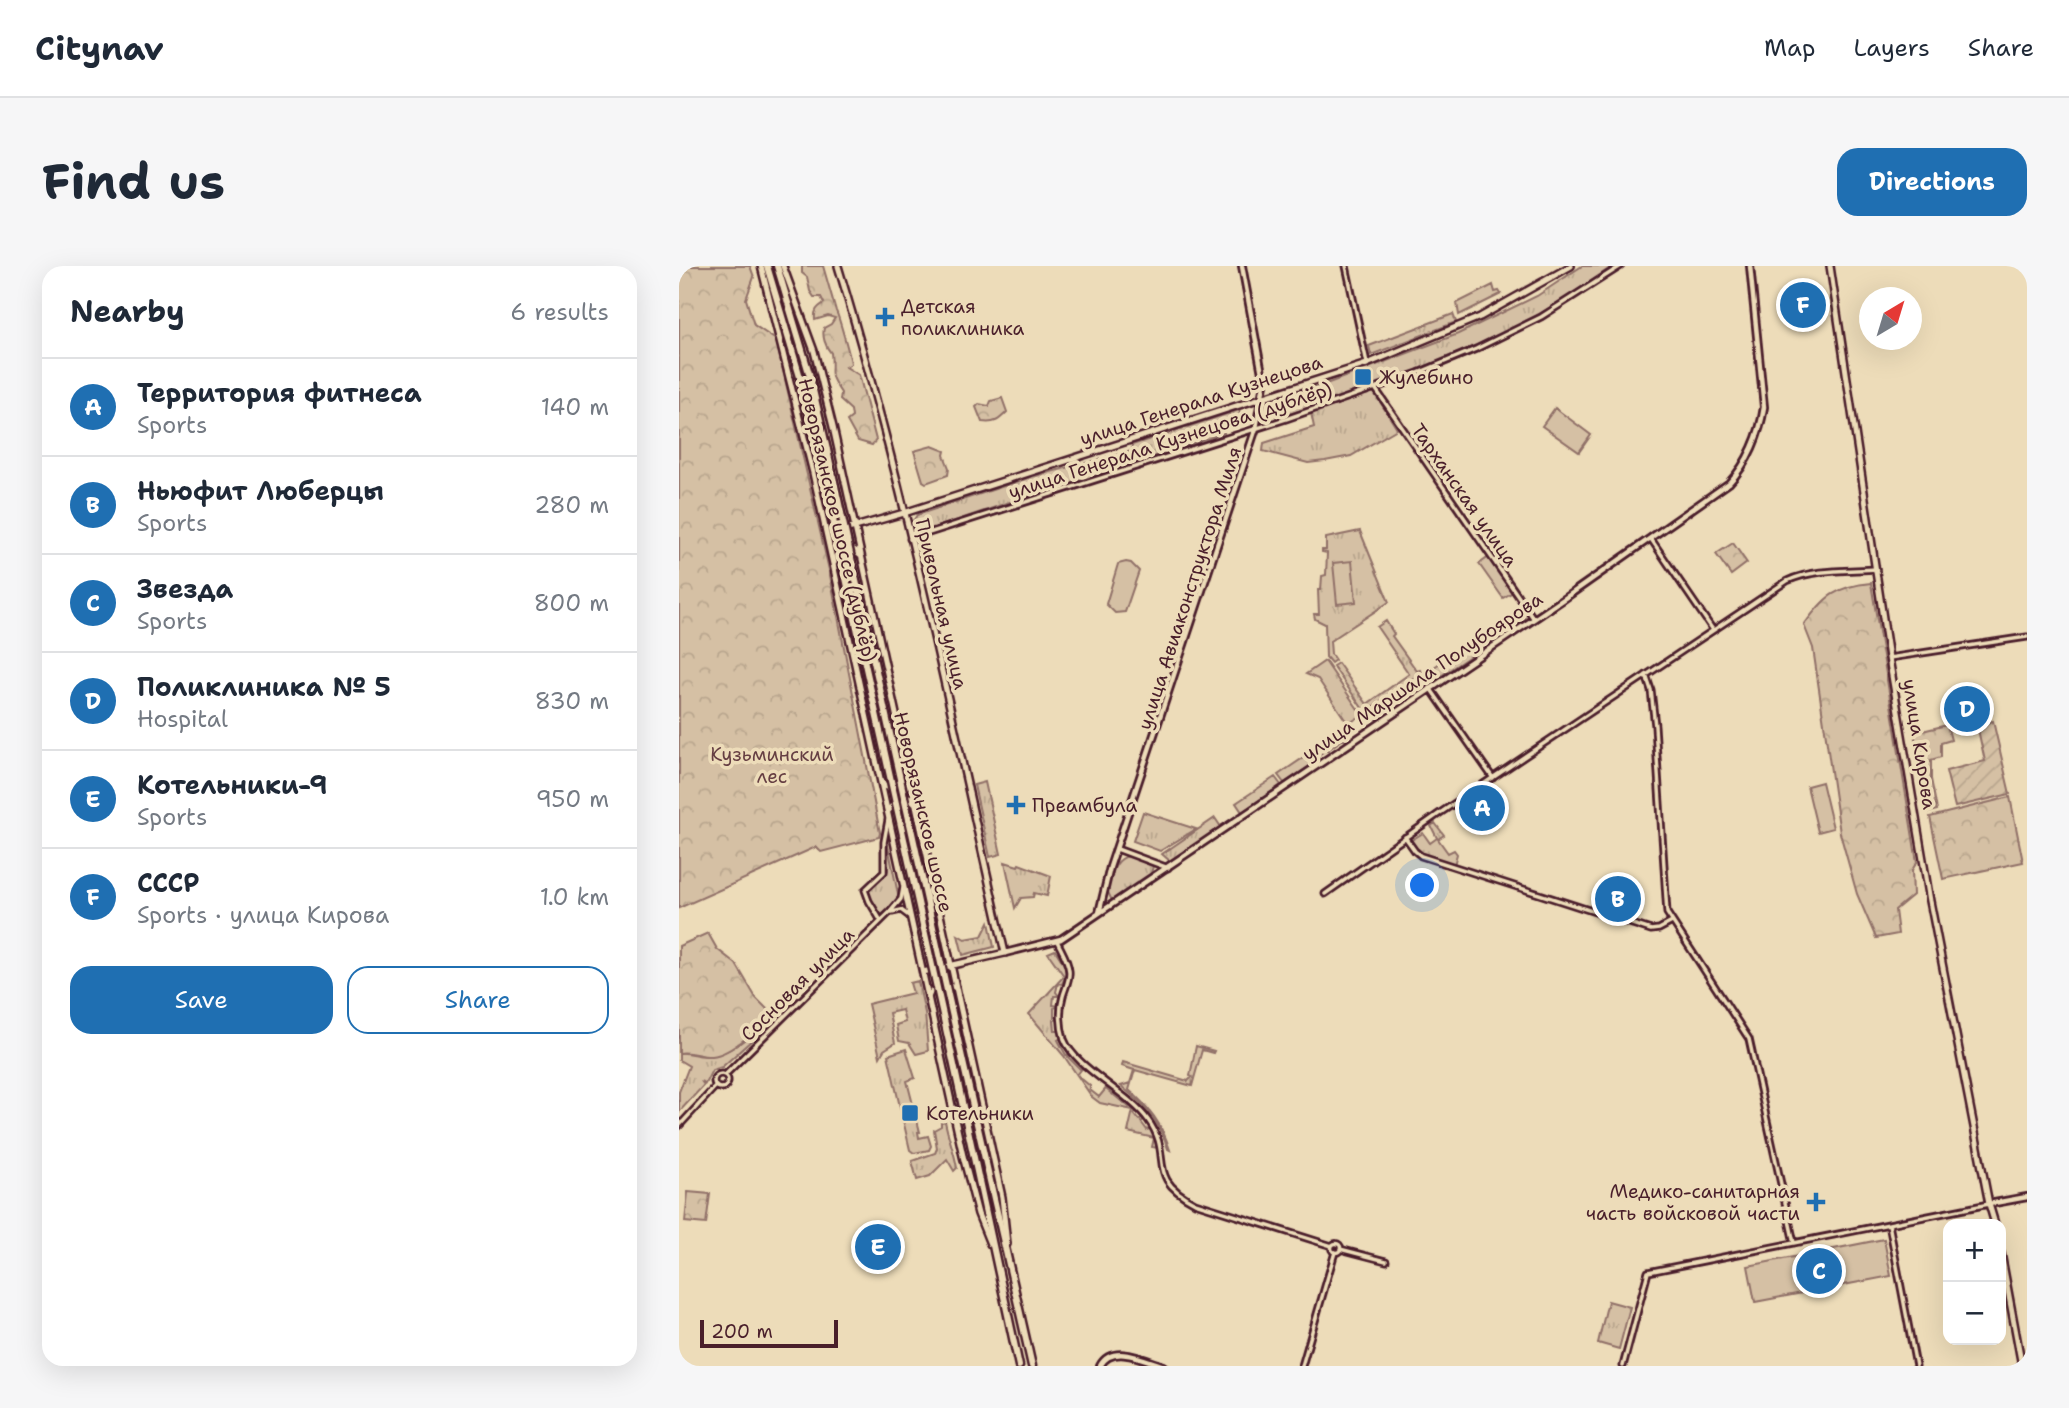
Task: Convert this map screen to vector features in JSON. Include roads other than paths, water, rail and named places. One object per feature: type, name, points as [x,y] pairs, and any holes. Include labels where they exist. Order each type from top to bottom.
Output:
[{"type":"highway","name":"Новорязанское шоссе","points":[[767,266],[800,377],[818,452],[1019,1366]]},
{"type":"highway","name":"Новорязанское шоссе","points":[[777,266],[809,373],[827,450],[1032,1366]]},
{"type":"main road","name":"Новорязанское шоссе (дублёр)","points":[[761,266],[827,535],[975,1202],[997,1259]]},
{"type":"main road","name":"Новорязанское шоссе (дублёр)","points":[[783,266],[814,351],[856,526],[1002,1197],[1008,1253]]},
{"type":"main road","name":"Привольная улица","points":[[838,266],[871,376],[911,539],[1005,953]]},
{"type":"main road","name":"улица Генерала Кузнецова","points":[[827,535],[904,513],[1367,364],[1481,317],[1571,266]]},
{"type":"main road","name":"улица Кирова","points":[[1830,266],[1889,658],[1930,901],[1989,1204],[1994,1219]]},
{"type":"main road","points":[[834,566],[837,554],[844,548],[855,550],[862,559]]},
{"type":"main road","points":[[881,782],[898,791],[907,786],[909,776]]},
{"type":"main road","points":[[888,815],[891,804],[900,797],[909,797],[916,805]]},
{"type":"main road","name":"улица Маршала Полубоярова","points":[[923,972],[1005,953]]},
{"type":"main road","points":[[2006,1280],[2022,1366]]},
{"type":"street","name":"улица Авиаконструктора Миля","points":[[1099,914],[1103,892],[1256,428],[1263,397],[1260,358],[1242,266]]},
{"type":"street","points":[[1346,266],[1367,364]]},
{"type":"street","name":"улица Генерала Кузнецова (дублёр)","points":[[911,539],[1256,428],[1375,388],[1464,354],[1550,312],[1621,266]]},
{"type":"street","name":"улица Маршала Полубоярова","points":[[1005,953],[1057,941],[1099,914],[1651,539],[1729,483],[1744,465],[1762,418],[1764,394],[1750,266]]},
{"type":"street","name":"Тарханская улица","points":[[1375,388],[1534,619]]},
{"type":"street","points":[[1651,539],[1713,630]]},
{"type":"street","points":[[1325,894],[1405,837],[1794,578],[1876,569]]},
{"type":"street","points":[[1889,658],[2027,637]]},
{"type":"street","points":[[1646,675],[1651,690],[1655,726],[1666,908],[1672,922],[1749,1039],[1794,1243]]},
{"type":"street","points":[[1430,688],[1493,778]]},
{"type":"street","points":[[881,921],[865,890],[884,872],[884,842],[888,815]]},
{"type":"street","points":[[1405,837],[1421,856],[1485,878],[1651,930],[1672,922]]},
{"type":"street","points":[[1117,849],[1168,868]]},
{"type":"street","name":"Сосновая улица","points":[[679,1126],[716,1086],[715,1077],[725,1075],[890,912],[901,899],[902,880]]},
{"type":"street","points":[[890,912],[901,910],[911,918]]},
{"type":"street","points":[[1057,941],[1069,972],[1061,1009],[1065,1040],[1079,1058],[1149,1120],[1158,1138],[1162,1169],[1168,1184],[1178,1194],[1195,1203],[1386,1261]]},
{"type":"street","points":[[929,1000],[932,989],[939,984],[948,983],[958,993]]},
{"type":"street","name":"Сосновая улица","points":[[716,1086],[722,1088],[727,1084],[725,1075]]},
{"type":"street","points":[[1623,1366],[1648,1272],[2027,1197]]},
{"type":"street","points":[[1889,1224],[1916,1366]]},
{"type":"street","points":[[1332,1246],[1335,1252]]},
{"type":"street","points":[[1302,1366],[1335,1252],[1340,1249]]},
{"type":"street","points":[[1100,1366],[1104,1359],[1117,1353],[1163,1366]]},
{"type":"place","name":"СССР","points":[[1803,305]]},
{"type":"place","name":"Детская поликлиника","points":[[885,317]]},
{"type":"place","name":"Жулебино","points":[[1363,377]]},
{"type":"place","name":"Поликлиника № 5","points":[[1967,709]]},
{"type":"place","name":"Преамбула","points":[[1016,805]]},
{"type":"place","name":"Территория фитнеса","points":[[1482,808]]},
{"type":"place","name":"Ньюфит Люберцы","points":[[1618,899]]},
{"type":"place","name":"Котельники","points":[[910,1113]]},
{"type":"place","name":"Медико-санитарная часть войсковой части","points":[[1816,1202]]},
{"type":"place","name":"Котельники-9","points":[[878,1247]]},
{"type":"place","name":"Звезда","points":[[1819,1271]]},
{"type":"park label","name":"Кузьминский лес","points":[[772,765]]}]
